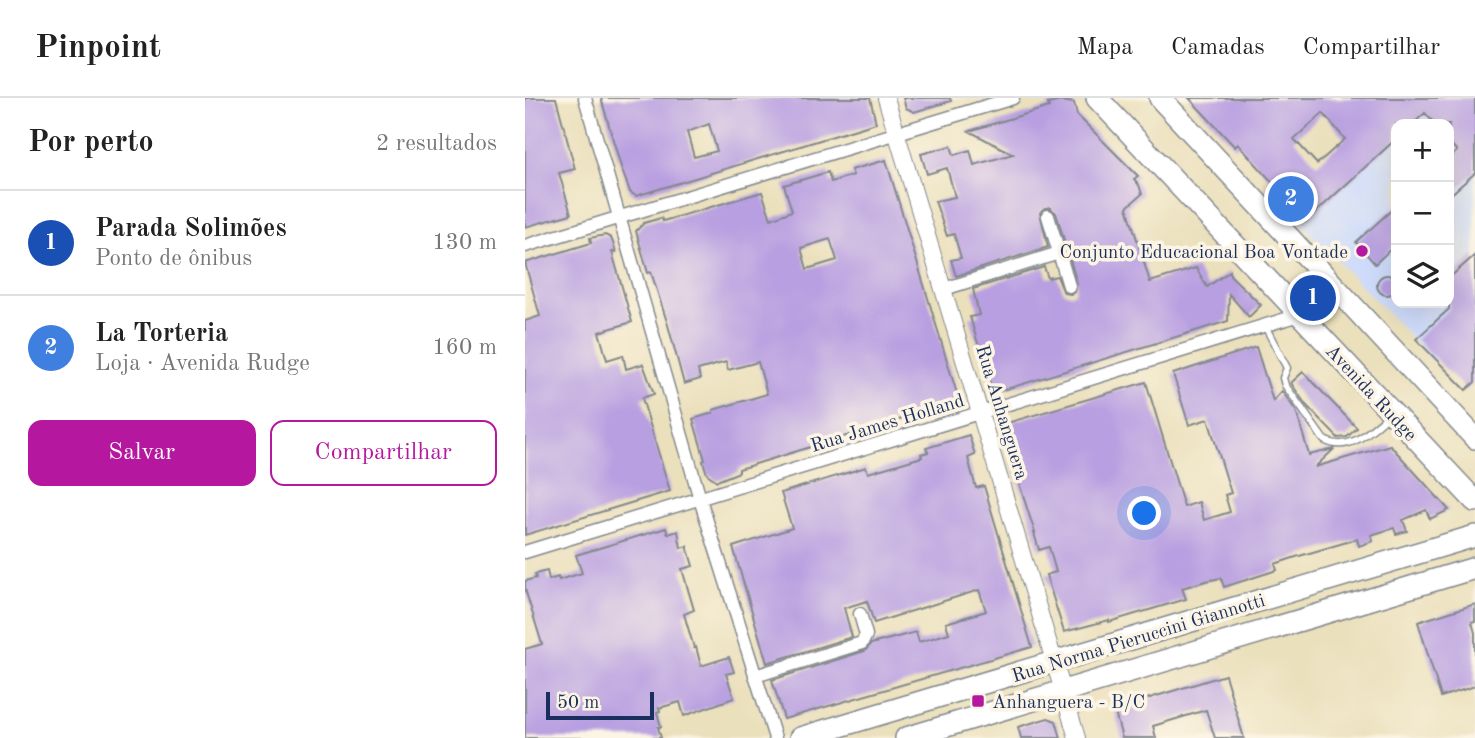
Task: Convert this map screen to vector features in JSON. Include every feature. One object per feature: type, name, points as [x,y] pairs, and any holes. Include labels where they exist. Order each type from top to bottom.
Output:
[{"type":"main road","name":"Avenida Rudge","points":[[1097,98],[1475,501]]},
{"type":"main road","points":[[1160,98],[1475,438]]},
{"type":"main road","name":"Rua Norma Pieruccini Giannotti","points":[[800,738],[1475,536]]},
{"type":"main road","name":"Rua Norma Pieruccini Giannotti","points":[[906,738],[1475,568]]},
{"type":"street","points":[[585,98],[700,499],[775,738]]},
{"type":"street","name":"Rua Anhanguera","points":[[886,98],[1077,738]]},
{"type":"street","points":[[525,246],[1013,98]]},
{"type":"street","points":[[1048,216],[1069,286]]},
{"type":"street","points":[[944,289],[1059,253]]},
{"type":"street","name":"Rua James Holland","points":[[525,552],[1299,315]]},
{"type":"street","points":[[755,676],[862,643],[866,635],[860,614]]},
{"type":"lane","points":[[1265,326],[1287,368],[1283,378],[1285,385],[1324,440],[1343,446],[1356,441],[1392,413]]},
{"type":"shaded area","name":"Conjunto Educacional Boa Vontade","points":[[1392,98],[1436,98],[1475,141],[1475,324],[1434,361],[1278,199]]},
{"type":"building","points":[[525,98],[556,98],[575,169],[559,173],[571,214],[525,227]]},
{"type":"building","points":[[601,98],[870,98],[876,123],[636,196],[630,192]],"holes":[[[709,124],[717,151],[694,157],[687,132]]]},
{"type":"building","points":[[903,98],[950,98],[951,101],[914,112],[906,108]]},
{"type":"building","points":[[1189,98],[1475,98],[1475,173],[1454,192],[1454,154],[1457,151],[1454,148],[1454,119],[1430,119],[1425,113],[1418,119],[1391,119],[1391,144],[1305,222],[1238,144],[1235,147]],"holes":[[[1323,113],[1345,139],[1317,164],[1294,139]]]},
{"type":"building","points":[[1061,101],[1074,103],[1077,115],[1138,176],[1134,179],[1142,194],[1127,207],[1150,282],[1196,268],[1207,287],[1230,271],[1230,275],[1261,305],[1249,317],[1229,294],[1228,321],[1000,391],[991,387],[970,317],[979,315],[973,289],[1044,267],[1048,278],[1057,276],[1064,293],[1075,292],[1077,283],[1056,213],[1049,207],[1040,213],[1048,247],[956,276],[951,260],[961,258],[954,234],[947,236],[935,201],[955,197],[947,168],[927,174],[921,154],[951,146],[954,155],[970,150],[974,165],[1013,154],[969,131]]},
{"type":"building","points":[[886,160],[958,397],[954,403],[739,469],[739,472],[717,481],[707,474],[693,419],[713,413],[713,410],[767,394],[758,362],[728,370],[726,362],[698,370],[700,379],[684,384],[668,325],[651,272],[648,273],[636,231],[644,223],[661,218],[663,221],[762,192],[771,219],[792,211],[784,185],[828,172],[831,182],[853,175],[851,170]],"holes":[[[830,239],[837,260],[807,269],[801,248]]]},
{"type":"building","points":[[1391,210],[1391,249],[1375,264],[1356,242]]},
{"type":"building","points":[[605,235],[611,238],[616,252],[612,252],[632,322],[599,332],[607,360],[623,355],[626,369],[643,364],[654,394],[642,398],[670,491],[525,535],[525,321],[540,316],[525,263],[591,243],[590,238]]},
{"type":"building","points":[[1475,255],[1475,382],[1466,390],[1416,339],[1449,308],[1454,308],[1454,274]]},
{"type":"building","points":[[1391,276],[1391,294],[1387,295],[1380,292],[1377,285],[1380,278]]},
{"type":"building","points":[[1256,347],[1273,401],[1282,391],[1296,411],[1309,455],[1334,449],[1315,467],[1390,445],[1449,510],[1430,519],[1426,510],[1403,520],[1407,531],[1396,534],[1394,528],[1371,535],[1373,541],[1359,546],[1357,539],[1296,557],[1275,564],[1277,570],[1224,587],[1221,578],[1182,588],[1186,599],[1064,632],[1046,575],[1056,572],[1049,547],[1039,550],[1002,430],[1007,423],[1146,382],[1184,507],[1199,502],[1204,520],[1230,512],[1225,495],[1231,493],[1208,419],[1189,425],[1173,374]]},
{"type":"building","points":[[1303,372],[1357,428],[1347,437],[1338,438],[1306,405],[1291,383]]},
{"type":"building","points":[[969,435],[975,455],[968,458],[976,488],[984,486],[1032,647],[784,719],[772,680],[865,651],[871,644],[916,632],[919,642],[949,633],[946,623],[986,611],[979,590],[874,623],[867,601],[844,608],[852,637],[767,663],[733,547],[792,528],[781,493],[866,467],[868,473],[922,457],[921,454],[928,452],[926,448]]},
{"type":"building","points":[[666,528],[668,534],[678,531],[681,548],[687,546],[693,566],[682,569],[694,610],[684,614],[701,666],[729,657],[734,672],[726,674],[734,698],[684,716],[680,702],[659,708],[660,711],[657,712],[661,727],[658,727],[661,738],[525,738],[525,649],[542,644],[525,581],[536,578],[535,574],[547,571],[549,580],[582,573],[576,555]]},
{"type":"building","points":[[1475,604],[1475,621],[1472,622],[1475,633],[1475,686],[1441,697],[1418,622]]},
{"type":"building","points":[[1225,675],[1244,738],[1215,738],[1206,710],[1153,726],[1156,738],[1122,738],[1114,709]]},
{"type":"building","points":[[1048,718],[1056,721],[1061,738],[1021,738],[1018,727]]},
{"type":"place","name":"La Torteria","points":[[1291,199]]},
{"type":"place","name":"Conjunto Educacional Boa Vontade","points":[[1362,251]]},
{"type":"place","name":"Parada Solimões","points":[[1313,298]]},
{"type":"place","name":"Anhanguera - B/C","points":[[978,701]]}]
